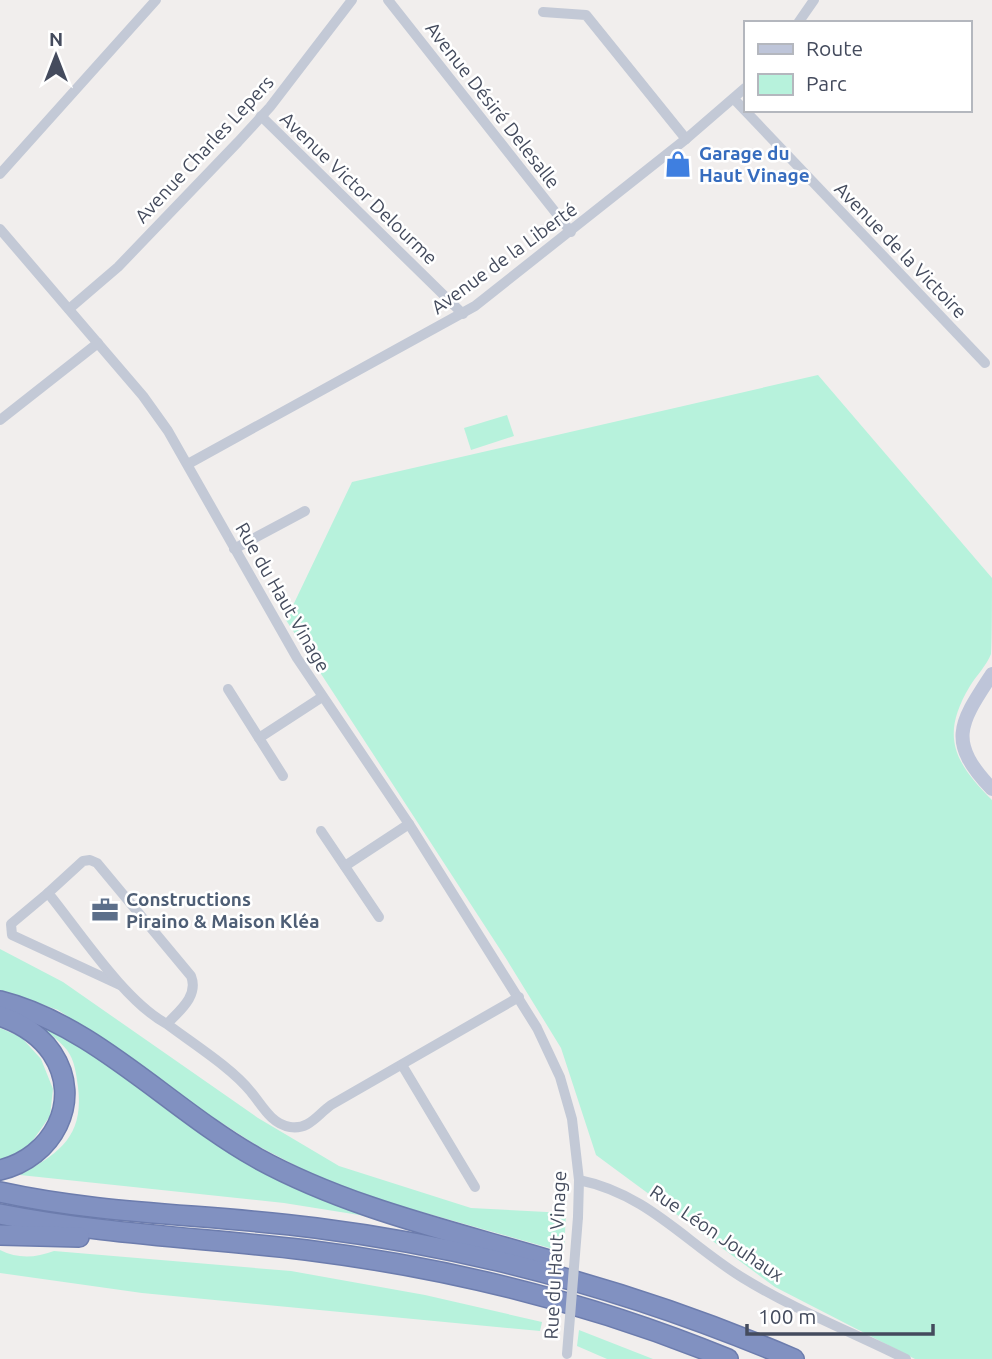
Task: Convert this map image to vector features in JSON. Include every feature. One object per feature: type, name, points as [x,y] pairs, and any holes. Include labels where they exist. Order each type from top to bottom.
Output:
[{"type":"highway","points":[[0,1001],[22,1007],[68,1028],[214,1132],[289,1174],[384,1211],[584,1271],[668,1310]]},
{"type":"highway","points":[[0,1016],[26,1028],[47,1047],[60,1070],[64,1097],[59,1123],[47,1143],[27,1161],[0,1170]]},
{"type":"highway","points":[[0,1192],[85,1207],[271,1223],[380,1237],[543,1271],[668,1310],[794,1359]]},
{"type":"highway","points":[[0,1214],[78,1227],[328,1253],[476,1280],[602,1314],[728,1359]]},
{"type":"highway","points":[[0,1235],[26,1238],[177,1237]]},
{"type":"street","points":[[0,174],[156,0]]},
{"type":"street","name":"Avenue Charles Lepers","points":[[69,309],[118,267],[261,117],[352,0]]},
{"type":"street","name":"Avenue Désiré Delesalle","points":[[388,0],[571,232]]},
{"type":"street","points":[[799,21],[814,0]]},
{"type":"street","points":[[543,12],[586,15],[686,139]]},
{"type":"street","name":"Avenue de la Liberté","points":[[188,464],[463,314],[571,232],[744,89]]},
{"type":"street","name":"Avenue de la Victoire","points":[[734,99],[744,110]]},
{"type":"street","name":"Avenue de la Victoire","points":[[746,112],[985,363]]},
{"type":"street","name":"Avenue Victor Delourme","points":[[261,117],[463,314]]},
{"type":"street","name":"Rue du Haut Vinage","points":[[0,229],[152,408],[188,464],[234,549],[322,697],[409,824],[537,1028],[564,1088],[572,1119],[579,1180],[566,1356]]},
{"type":"street","points":[[0,421],[98,342]]},
{"type":"street","points":[[234,549],[305,511]]},
{"type":"street","points":[[992,674],[970,708],[962,734],[968,760],[992,789]]},
{"type":"street","points":[[228,689],[283,776]]},
{"type":"street","points":[[258,738],[322,697]]},
{"type":"street","points":[[345,866],[409,824]]},
{"type":"street","points":[[321,831],[379,917]]},
{"type":"street","points":[[122,986],[12,935],[11,924],[83,861],[97,863],[193,980],[190,997],[167,1024]]},
{"type":"street","points":[[48,893],[142,1008],[167,1024],[245,1085],[271,1118],[290,1127],[307,1125],[331,1105],[519,997]]},
{"type":"street","points":[[402,1065],[475,1187]]},
{"type":"street","name":"Rue Léon Jouhaux","points":[[579,1180],[617,1190],[660,1216],[731,1270],[764,1290],[906,1359]]},
{"type":"green space","points":[[818,375],[992,578],[991,654],[961,704],[955,720],[954,734],[960,760],[992,800],[992,1359],[915,1359],[775,1287],[596,1155],[561,1048],[507,960],[286,620],[352,482]]},
{"type":"green space","points":[[507,415],[514,436],[471,450],[464,428]]},
{"type":"green space","points":[[0,949],[63,982],[258,1118],[339,1166],[471,1208],[566,1213],[564,1252],[379,1200],[314,1175],[256,1145],[180,1096],[58,1010],[0,990]]},
{"type":"green space","points":[[34,1021],[71,1040],[114,1068],[163,1107],[219,1145],[378,1218],[284,1203],[20,1175],[47,1159],[66,1141],[73,1131],[79,1104],[76,1072],[70,1054]]},
{"type":"green space","points":[[0,1028],[21,1037],[41,1059],[53,1089],[50,1116],[31,1143],[11,1158],[0,1160]]},
{"type":"green space","points":[[0,1250],[20,1256],[54,1251],[291,1271],[425,1295],[542,1322],[540,1331],[142,1293],[0,1273]]},
{"type":"green space","points":[[579,1330],[653,1359],[607,1359],[577,1346]]},
{"type":"place","name":"Garage du Haut Vinage","points":[[678,164]]},
{"type":"place","name":"Constructions Piraino & Maison Kléa","points":[[105,910]]}]
